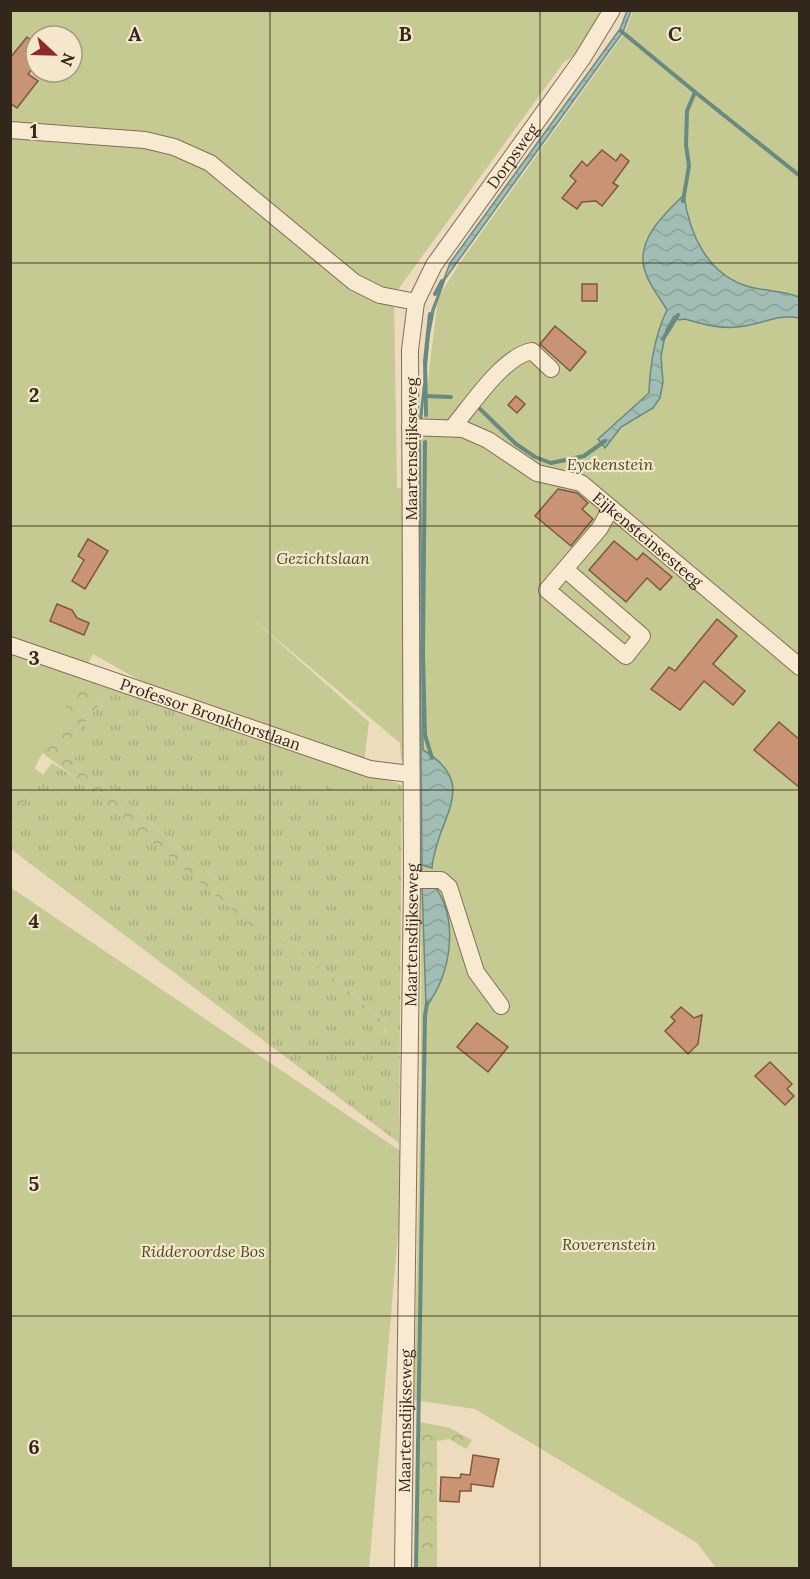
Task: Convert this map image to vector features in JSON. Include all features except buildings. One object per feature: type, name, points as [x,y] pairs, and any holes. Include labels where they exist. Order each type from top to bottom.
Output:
[{"type":"street","name":"Dorpsweg","points":[[416,303],[441,253],[582,59],[612,10]]},
{"type":"street","points":[[10,130],[145,140],[174,147],[210,163],[354,282],[380,295],[416,303]]},
{"type":"street","name":"Maartensdijkseweg","points":[[403,1569],[412,880],[410,427],[411,350],[416,303]]},
{"type":"street","points":[[452,428],[496,375],[523,353],[532,351],[551,369]]},
{"type":"street","name":"Eijkensteinsesteeg","points":[[410,427],[452,428],[478,435],[537,473],[581,483],[800,667]]},
{"type":"street","points":[[565,569],[642,636],[626,656],[547,590],[600,528],[611,507]]},
{"type":"street","name":"Professor Bronkhorstlaan","points":[[10,645],[370,769],[410,774]]},
{"type":"street","points":[[412,880],[441,880],[450,887],[476,972],[501,1006]]},
{"type":"green space","name":"Gezichtslaan","points":[[11,11],[605,11],[588,40],[577,53],[564,62],[394,295],[397,488],[416,488],[417,766],[401,760],[400,743],[248,615],[369,722],[359,804],[93,654],[11,814]]},
{"type":"green space","points":[[633,11],[799,11],[799,1568],[716,1568],[697,1543],[475,1409],[414,1400],[421,1080],[421,436],[438,298],[459,264],[625,32]]},
{"type":"green space","points":[[10,648],[116,685],[68,743],[80,770],[114,791],[386,1023],[383,1036],[73,776],[11,729]]},
{"type":"green space","points":[[116,685],[402,785],[399,1143],[11,849],[10,818],[52,763],[73,776],[384,1035],[386,1023],[114,791],[80,770],[68,743]]},
{"type":"green space","points":[[11,748],[43,775],[11,818]]},
{"type":"green space","name":"Ridderoordse Bos","points":[[10,887],[405,1154],[369,1568],[11,1568]]},
{"type":"green space","points":[[420,1422],[450,1428],[472,1440],[466,1449],[449,1439],[437,1441],[437,1568],[417,1568]]},
{"type":"water","points":[[627,11],[631,11],[623,32],[445,279],[434,310],[429,335],[432,310],[450,263],[620,29]]},
{"type":"water","points":[[684,195],[696,238],[712,263],[735,281],[750,287],[799,297],[799,318],[778,318],[752,325],[722,327],[685,319],[679,320],[674,316],[666,330],[661,357],[663,382],[660,398],[653,408],[621,427],[605,448],[598,439],[649,393],[654,351],[667,310],[648,278],[643,263],[644,251],[652,230]]},
{"type":"water","points":[[429,341],[420,436],[423,750],[440,763],[450,776],[453,790],[432,868],[422,865],[418,436]]},
{"type":"water","points":[[422,883],[432,883],[441,896],[447,912],[449,928],[447,962],[435,994],[426,1007]]},
{"type":"waterway","points":[[621,31],[695,92],[687,111],[686,145],[689,166],[683,201]]},
{"type":"waterway","points":[[695,92],[800,176]]},
{"type":"waterway","points":[[435,294],[442,281]]},
{"type":"waterway","points":[[426,415],[425,361],[430,314]]},
{"type":"waterway","points":[[663,339],[678,315]]},
{"type":"waterway","points":[[425,396],[451,397]]},
{"type":"waterway","points":[[478,407],[516,444],[535,457],[551,463],[584,456],[605,441]]},
{"type":"waterway","points":[[425,442],[423,654],[425,735],[432,758]]},
{"type":"waterway","points":[[416,1568],[427,1003]]},
{"type":"park label","name":"Eyckenstein","points":[[610,464]]},
{"type":"park label","name":"Roverenstein","points":[[609,1244]]}]
